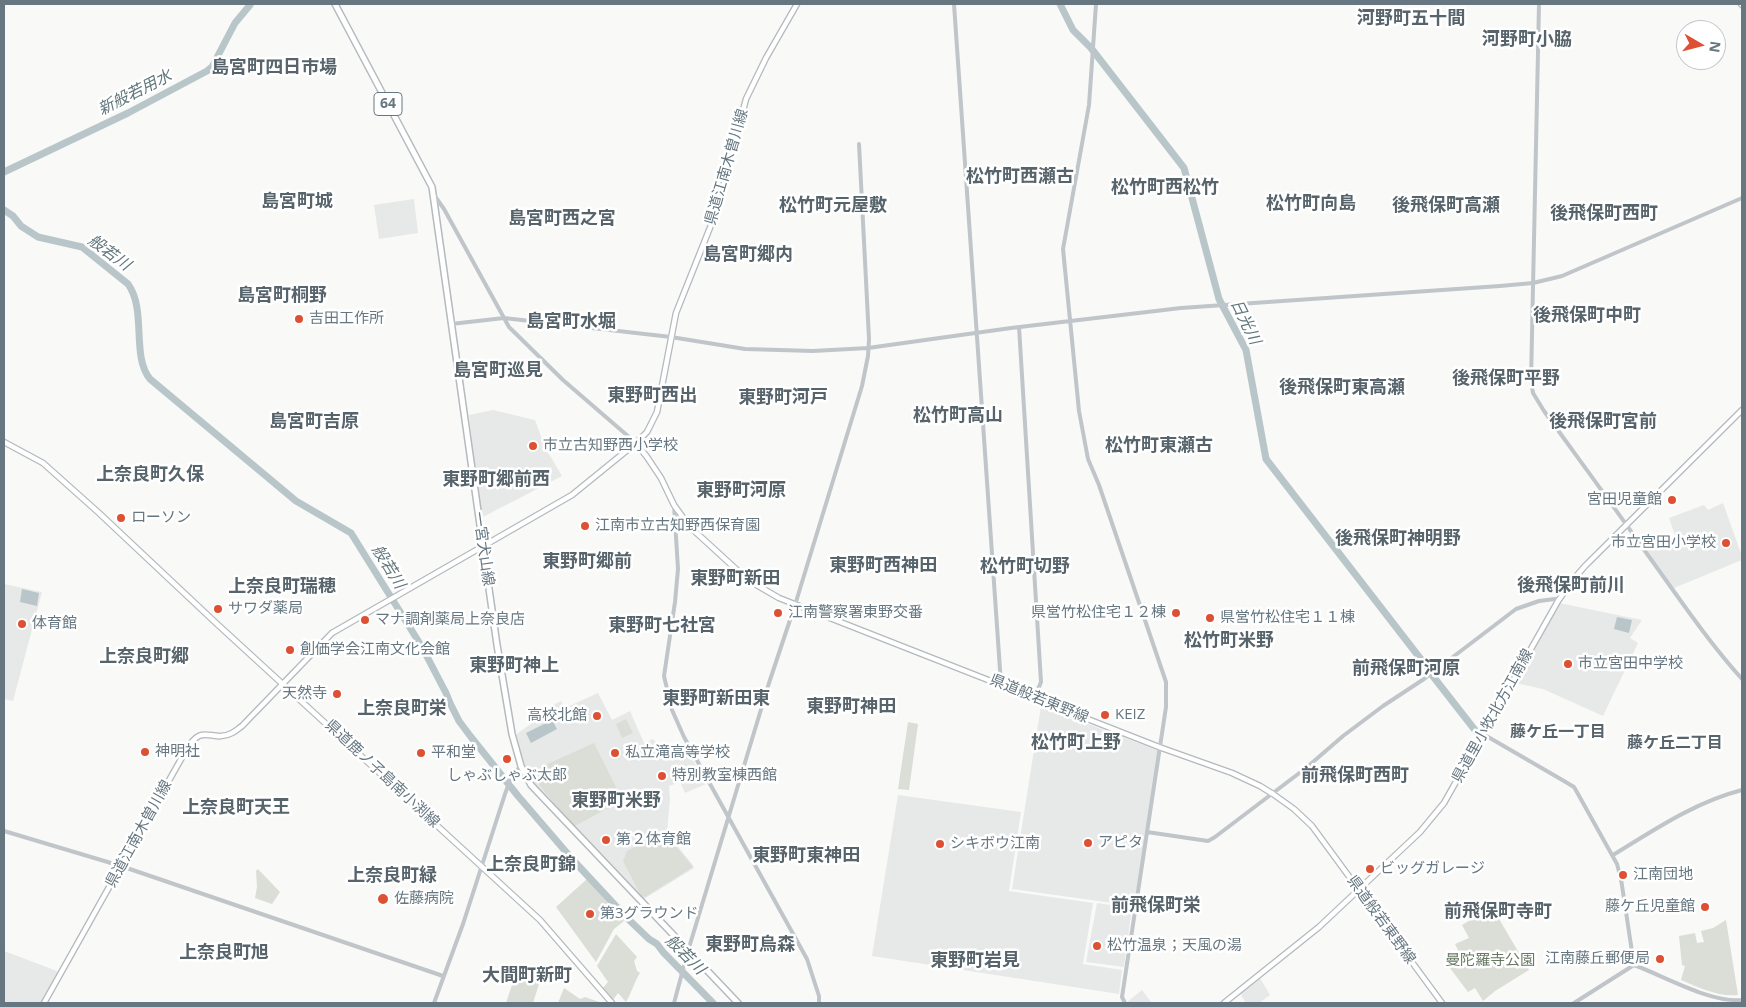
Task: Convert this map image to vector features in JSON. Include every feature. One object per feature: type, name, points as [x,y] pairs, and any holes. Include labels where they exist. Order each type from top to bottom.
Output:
[{"type":"main road","name":"一宮犬山線","points":[[335,4],[428,180],[433,194],[482,547],[512,734],[521,766],[531,785],[738,1003]]},
{"type":"main road","name":"県道江南木曽川線","points":[[44,1003],[193,739],[201,734],[222,735],[232,733],[242,726],[332,633],[572,495],[647,432],[657,412],[670,337],[682,296],[717,210],[740,116],[752,84],[797,4]]},
{"type":"main road","name":"県道里小牧北方江南線","points":[[1224,1003],[1319,927],[1360,890],[1431,820],[1444,803],[1558,601],[1572,581],[1742,410]]},
{"type":"main road","name":"県道鹿ノ子島南小渕線","points":[[4,442],[43,463],[540,920],[612,1003]]},
{"type":"main road","name":"県道般若東野線","points":[[636,443],[661,478],[682,517],[702,539],[743,576],[776,597],[1160,747],[1232,773],[1273,794],[1294,809],[1312,826],[1442,1003]]},
{"type":"street","points":[[954,4],[1001,684]]},
{"type":"street","points":[[1096,4],[1089,105],[1064,244],[1069,321],[1079,411],[1088,458],[1100,485],[1166,682],[1166,707],[1122,997],[1125,1003]]},
{"type":"street","points":[[1539,4],[1531,381],[1533,393],[1685,608],[1742,679]]},
{"type":"street","points":[[674,1003],[769,683],[795,605],[862,386],[868,348],[858,144]]},
{"type":"street","points":[[433,194],[444,208],[509,327],[563,380],[636,443]]},
{"type":"street","points":[[451,324],[504,318],[670,337],[745,349],[813,351],[868,348],[1019,327],[1181,308],[1533,283],[1562,276],[1742,198]]},
{"type":"street","points":[[1019,327],[1041,682],[1035,697]]},
{"type":"street","points":[[674,505],[678,569],[664,676],[676,721],[807,959],[819,996],[819,1003]]},
{"type":"street","points":[[1147,832],[1208,841],[1273,794],[1343,736],[1383,706],[1424,679],[1516,609],[1539,601],[1555,599],[1558,601]]},
{"type":"street","points":[[1483,734],[1574,787],[1613,855],[1621,879],[1634,965]]},
{"type":"street","points":[[434,1003],[463,924],[512,775],[521,766]]},
{"type":"street","points":[[1613,855],[1685,812],[1742,790]]},
{"type":"street","points":[[4,831],[121,866],[443,976]]},
{"type":"street","points":[[1634,965],[1691,989],[1724,999],[1742,1000]]},
{"type":"street","points":[[1574,1003],[1634,965]]},
{"type":"shaded area","points":[[414,199],[418,233],[379,239],[374,205]]},
{"type":"shaded area","points":[[493,410],[535,420],[545,447],[562,476],[481,518],[469,415]]},
{"type":"shaded area","points":[[1723,503],[1742,560],[1674,588],[1647,550],[1675,535],[1669,518],[1704,505],[1708,510]]},
{"type":"shaded area","points":[[4,584],[42,592],[13,701],[4,699]]},
{"type":"shaded area","points":[[22,589],[39,593],[37,606],[20,602]]},
{"type":"shaded area","points":[[1559,603],[1642,620],[1630,638],[1638,643],[1603,716],[1543,689],[1515,683]]},
{"type":"shaded area","points":[[1617,617],[1632,620],[1629,633],[1614,629]]},
{"type":"shaded area","points":[[598,693],[612,720],[630,711],[644,743],[653,739],[669,757],[687,749],[706,784],[685,793],[680,782],[669,786],[670,799],[667,833],[694,868],[644,899],[640,899],[534,783],[526,768],[515,735],[538,719],[551,706],[561,701],[565,708]]},
{"type":"shaded area","points":[[1041,706],[1159,751],[1134,906],[1012,889]]},
{"type":"shaded area","points":[[552,720],[557,729],[531,743],[526,733]]},
{"type":"shaded area","points":[[898,795],[1021,812],[1009,891],[1093,903],[1083,964],[1122,970],[1119,994],[872,956]]},
{"type":"shaded area","points":[[1097,903],[1132,908],[1124,967],[1086,962]]},
{"type":"shaded area","points":[[4,951],[57,971],[58,974],[41,1003],[4,1003]]},
{"type":"shaded area","points":[[1260,978],[1270,995],[1259,1003],[1246,1003],[1239,992]]},
{"type":"shaded area","points":[[1142,990],[1152,1003],[1126,1003]]},
{"type":"green space","points":[[626,719],[633,733],[622,738],[616,724]]},
{"type":"green space","points":[[908,722],[918,724],[909,790],[898,789]]},
{"type":"green space","points":[[594,743],[622,799],[573,827],[537,782],[541,767]]},
{"type":"green space","points":[[652,838],[670,839],[693,867],[645,897],[641,896],[623,861],[627,851]]},
{"type":"green space","points":[[258,869],[280,892],[272,904],[255,898],[257,887],[256,871]]},
{"type":"green space","name":"第3グラウンド","points":[[587,879],[624,921],[614,929],[596,962],[556,907]]},
{"type":"green space","name":"曼陀羅寺公園","points":[[1492,907],[1529,970],[1495,991],[1483,1001],[1475,988],[1468,992],[1447,964],[1461,956],[1455,944],[1469,938],[1462,925]]},
{"type":"green space","points":[[1726,920],[1738,995],[1723,995],[1681,980],[1685,966],[1682,965],[1679,936],[1695,933],[1697,943],[1704,942],[1701,931],[1713,928]]},
{"type":"green space","points":[[616,934],[637,957],[634,961],[637,971],[640,973],[626,1002],[618,993],[613,1000],[602,989],[608,982],[597,966]]},
{"type":"green space","points":[[516,973],[540,981],[533,1003],[506,1003]]},
{"type":"green space","points":[[564,988],[580,999],[585,997],[602,1003],[558,1003]]},
{"type":"waterway","name":"日光川","points":[[1060,4],[1073,30],[1091,48],[1184,168],[1219,299],[1246,350],[1266,459],[1430,671]]},
{"type":"waterway","name":"新般若用水","points":[[4,172],[128,113],[207,71],[212,67],[235,23],[250,5]]},
{"type":"waterway","name":"般若川","points":[[4,210],[13,216],[21,226],[38,237],[82,247],[128,284],[134,295],[137,307],[141,358],[144,369],[150,379],[296,501],[351,533],[422,647],[459,721],[471,737],[573,860],[626,917],[657,944],[713,1003]]},
{"type":"waterway","name":"日光川","points":[[1432,675],[1478,734]]},
{"type":"place","name":"吉田工作所","points":[[299,319]]},
{"type":"place","name":"市立古知野西小学校","points":[[533,446]]},
{"type":"place","name":"宮田児童館","points":[[1672,500]]},
{"type":"place","name":"ローソン","points":[[121,518]]},
{"type":"place","name":"江南市立古知野西保育園","points":[[585,526]]},
{"type":"place","name":"市立宮田小学校","points":[[1726,543]]},
{"type":"place","name":"サワダ薬局","points":[[218,609]]},
{"type":"place","name":"江南警察署東野交番","points":[[778,613]]},
{"type":"place","name":"県営竹松住宅１２棟","points":[[1176,613]]},
{"type":"place","name":"県営竹松住宅１１棟","points":[[1210,618]]},
{"type":"place","name":"マナ調剤薬局上奈良店","points":[[365,620]]},
{"type":"place","name":"体育館","points":[[22,624]]},
{"type":"place","name":"創価学会江南文化会館","points":[[290,650]]},
{"type":"place","name":"市立宮田中学校","points":[[1568,664]]},
{"type":"place","name":"天然寺","points":[[337,694]]},
{"type":"place","name":"KEIZ","points":[[1105,715]]},
{"type":"place","name":"高校北館","points":[[597,716]]},
{"type":"place","name":"神明社","points":[[145,752]]},
{"type":"place","name":"平和堂","points":[[421,753]]},
{"type":"place","name":"私立滝高等学校","points":[[615,753]]},
{"type":"place","name":"しゃぶしゃぶ太郎","points":[[507,759]]},
{"type":"place","name":"特別教室棟西館","points":[[662,776]]},
{"type":"place","name":"第２体育館","points":[[606,840]]},
{"type":"place","name":"アピタ","points":[[1088,843]]},
{"type":"place","name":"シキボウ江南","points":[[940,844]]},
{"type":"place","name":"ビッグガレージ","points":[[1370,869]]},
{"type":"place","name":"江南団地","points":[[1623,875]]},
{"type":"place","name":"佐藤病院","points":[[383,899]]},
{"type":"place","name":"藤ケ丘児童館","points":[[1705,907]]},
{"type":"place","name":"第3グラウンド","points":[[590,914]]},
{"type":"place","name":"松竹温泉；天風の湯","points":[[1097,946]]},
{"type":"place","name":"江南藤丘郵便局","points":[[1660,959]]},
{"type":"district","name":"河野町五十間","points":[[1411,19]]},
{"type":"district","name":"河野町小脇","points":[[1527,40]]},
{"type":"district","name":"島宮町四日市場","points":[[274,68]]},
{"type":"district","name":"松竹町西瀬古","points":[[1020,177]]},
{"type":"district","name":"松竹町西松竹","points":[[1165,188]]},
{"type":"district","name":"島宮町城","points":[[297,202]]},
{"type":"district","name":"松竹町向島","points":[[1311,204]]},
{"type":"district","name":"松竹町元屋敷","points":[[833,206]]},
{"type":"district","name":"後飛保町高瀬","points":[[1446,206]]},
{"type":"district","name":"後飛保町西町","points":[[1604,214]]},
{"type":"district","name":"島宮町西之宮","points":[[562,219]]},
{"type":"district","name":"島宮町郷内","points":[[748,255]]},
{"type":"district","name":"島宮町桐野","points":[[282,296]]},
{"type":"district","name":"後飛保町中町","points":[[1587,316]]},
{"type":"district","name":"島宮町水堀","points":[[571,322]]},
{"type":"district","name":"島宮町巡見","points":[[498,371]]},
{"type":"district","name":"後飛保町平野","points":[[1506,379]]},
{"type":"district","name":"後飛保町東高瀬","points":[[1342,388]]},
{"type":"district","name":"東野町西出","points":[[652,396]]},
{"type":"district","name":"東野町河戸","points":[[783,398]]},
{"type":"district","name":"松竹町高山","points":[[958,416]]},
{"type":"district","name":"島宮町吉原","points":[[314,422]]},
{"type":"district","name":"後飛保町宮前","points":[[1603,422]]},
{"type":"district","name":"松竹町東瀬古","points":[[1159,446]]},
{"type":"district","name":"上奈良町久保","points":[[150,475]]},
{"type":"district","name":"東野町郷前西","points":[[496,480]]},
{"type":"district","name":"東野町河原","points":[[741,491]]},
{"type":"district","name":"後飛保町神明野","points":[[1398,539]]},
{"type":"district","name":"東野町郷前","points":[[587,562]]},
{"type":"district","name":"東野町西神田","points":[[883,566]]},
{"type":"district","name":"松竹町切野","points":[[1025,567]]},
{"type":"district","name":"東野町新田","points":[[735,579]]},
{"type":"district","name":"後飛保町前川","points":[[1571,586]]},
{"type":"district","name":"上奈良町瑞穂","points":[[282,587]]},
{"type":"district","name":"東野町七社宮","points":[[662,626]]},
{"type":"district","name":"松竹町米野","points":[[1229,641]]},
{"type":"district","name":"上奈良町郷","points":[[144,657]]},
{"type":"district","name":"東野町神上","points":[[514,666]]},
{"type":"district","name":"前飛保町河原","points":[[1406,669]]},
{"type":"district","name":"東野町新田東","points":[[716,699]]},
{"type":"district","name":"東野町神田","points":[[851,707]]},
{"type":"district","name":"上奈良町栄","points":[[402,709]]},
{"type":"district","name":"藤ケ丘一丁目","points":[[1558,732]]},
{"type":"district","name":"松竹町上野","points":[[1076,743]]},
{"type":"district","name":"藤ケ丘二丁目","points":[[1675,743]]},
{"type":"district","name":"前飛保町西町","points":[[1355,776]]},
{"type":"district","name":"東野町米野","points":[[616,801]]},
{"type":"district","name":"上奈良町天王","points":[[236,808]]},
{"type":"district","name":"東野町東神田","points":[[806,856]]},
{"type":"district","name":"上奈良町錦","points":[[531,865]]},
{"type":"district","name":"上奈良町緑","points":[[392,876]]},
{"type":"district","name":"前飛保町栄","points":[[1156,906]]},
{"type":"district","name":"前飛保町寺町","points":[[1498,912]]},
{"type":"district","name":"東野町烏森","points":[[750,945]]},
{"type":"district","name":"上奈良町旭","points":[[224,953]]},
{"type":"district","name":"東野町岩見","points":[[975,961]]},
{"type":"district","name":"大間町新町","points":[[527,976]]}]
